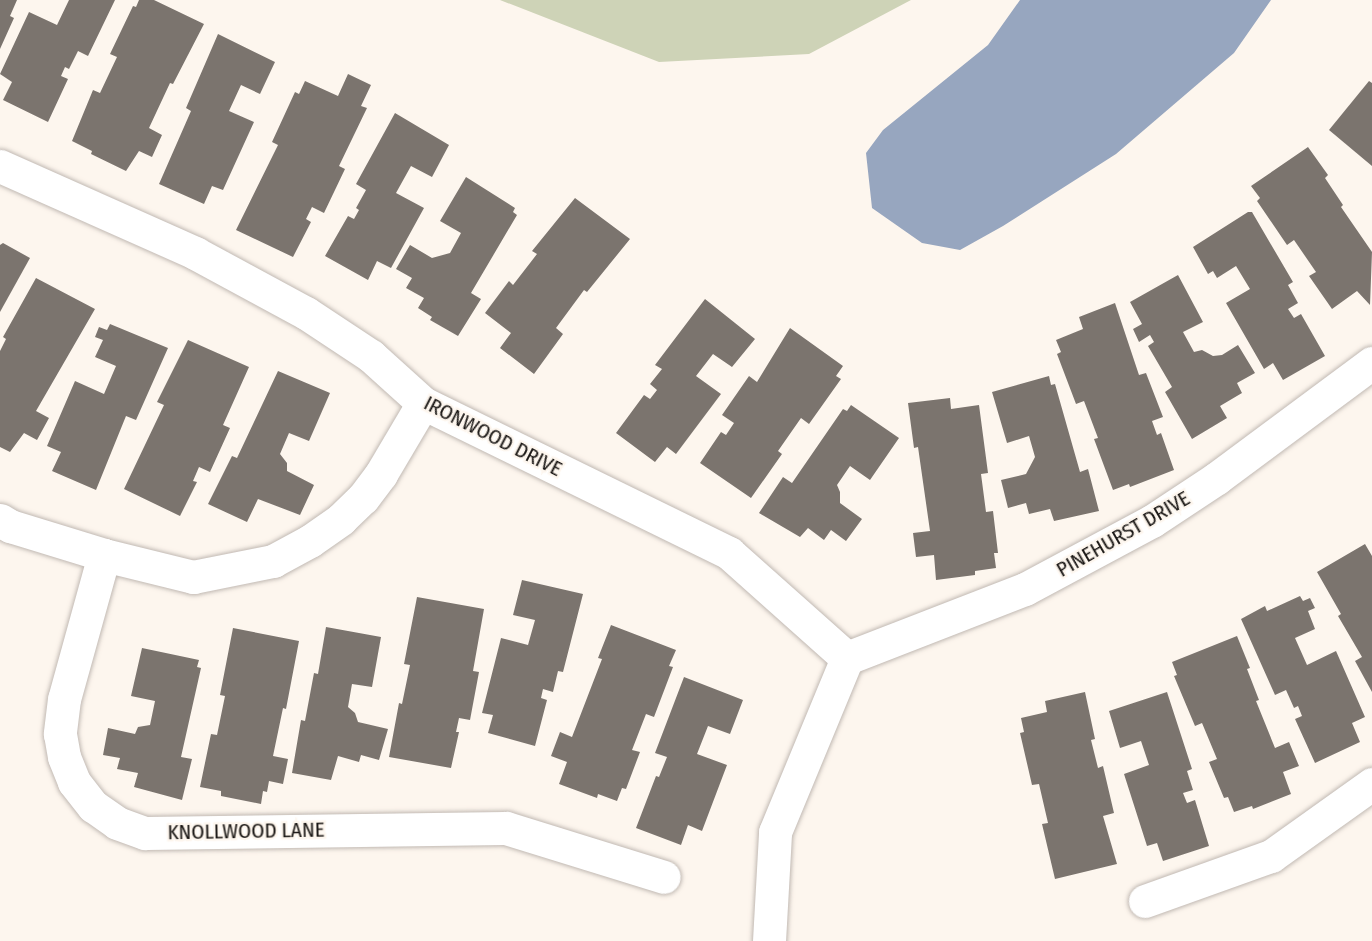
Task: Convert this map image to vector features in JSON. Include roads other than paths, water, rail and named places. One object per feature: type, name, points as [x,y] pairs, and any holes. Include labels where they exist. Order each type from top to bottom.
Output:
[{"type":"street","name":"IRONWOOD DRIVE","points":[[0,166],[195,253],[306,313],[371,356],[423,403],[729,553],[847,658]]},
{"type":"street","name":"PINEHURST DRIVE","points":[[847,658],[1025,589],[1152,521],[1217,478],[1372,363]]},
{"type":"street","points":[[0,520],[104,555],[194,577],[273,561],[292,552],[341,519],[363,498],[381,474],[423,403]]},
{"type":"street","name":"KNOLLWOOD LANE","points":[[104,555],[64,699],[60,734],[64,757],[74,782],[93,806],[117,823],[145,833],[506,828],[664,877]]},
{"type":"street","points":[[768,941],[776,832],[847,658]]},
{"type":"street","points":[[1145,901],[1271,856],[1372,784]]},
{"type":"water","points":[[1020,0],[1271,0],[1234,53],[1116,154],[1003,226],[960,250],[922,243],[872,208],[866,153],[883,130],[988,45]]}]
